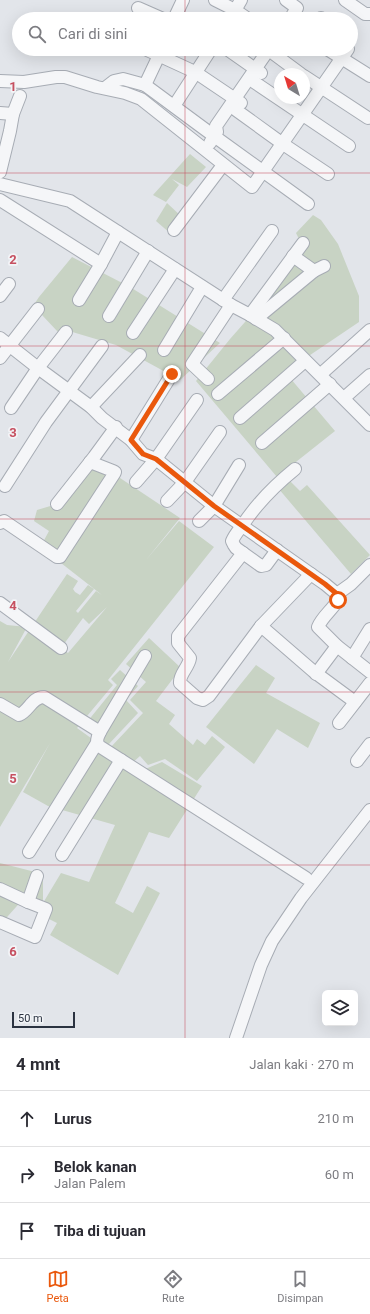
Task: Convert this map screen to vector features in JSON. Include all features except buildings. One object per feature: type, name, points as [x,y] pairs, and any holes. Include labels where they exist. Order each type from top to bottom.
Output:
[{"type":"street","points":[[177,12],[183,0]]},
{"type":"street","points":[[215,0],[235,10]]},
{"type":"street","points":[[286,0],[297,8],[294,12]]},
{"type":"street","points":[[345,0],[365,14],[370,13],[370,23]]},
{"type":"street","points":[[138,8],[147,12]]},
{"type":"street","points":[[145,85],[158,56]]},
{"type":"street","points":[[167,56],[195,72],[237,104],[283,144],[328,174]]},
{"type":"street","points":[[174,106],[206,56]]},
{"type":"street","points":[[235,56],[302,116],[349,146]]},
{"type":"street","points":[[204,150],[215,134],[216,126],[237,104],[270,56]]},
{"type":"street","points":[[279,56],[294,68]]},
{"type":"street","points":[[0,81],[24,82],[65,77],[125,93],[141,99],[204,150],[252,186],[283,144],[343,56]]},
{"type":"street","points":[[354,56],[370,76]]},
{"type":"street","points":[[106,88],[114,81],[123,79],[145,85],[215,134],[263,172],[308,204]]},
{"type":"street","points":[[310,80],[368,118]]},
{"type":"street","points":[[0,172],[5,130],[20,96]]},
{"type":"street","points":[[0,113],[12,114]]},
{"type":"street","points":[[174,230],[223,164]]},
{"type":"street","points":[[0,184],[70,201],[227,303],[275,330],[369,423]]},
{"type":"street","points":[[0,200],[101,264]]},
{"type":"street","points":[[208,379],[192,364],[227,303],[272,231]]},
{"type":"street","points":[[79,300],[118,232]]},
{"type":"street","points":[[253,317],[303,243]]},
{"type":"street","points":[[109,316],[148,252]]},
{"type":"street","points":[[253,317],[319,269],[293,256]]},
{"type":"street","points":[[133,333],[175,270]]},
{"type":"street","points":[[0,296],[9,284]]},
{"type":"street","points":[[164,350],[202,287]]},
{"type":"street","points":[[0,358],[38,309]]},
{"type":"street","points":[[320,374],[370,330]]},
{"type":"street","points":[[10,408],[66,332]]},
{"type":"street","points":[[0,338],[91,407],[102,418],[131,440],[143,454],[156,459],[214,506],[337,594],[338,600],[334,607],[321,621],[318,628],[337,646],[370,672]]},
{"type":"street","points":[[218,394],[284,338]]},
{"type":"street","points":[[5,486],[46,422],[102,346]]},
{"type":"street","points":[[91,407],[140,355]]},
{"type":"street","points":[[240,418],[305,360]]},
{"type":"street","points":[[131,440],[172,374]]},
{"type":"street","points":[[344,398],[370,375]]},
{"type":"street","points":[[262,443],[330,384]]},
{"type":"street","points":[[136,482],[156,459],[197,400]]},
{"type":"street","points":[[57,504],[116,428]]},
{"type":"street","points":[[167,501],[185,482],[220,432]]},
{"type":"street","points":[[0,523],[4,521],[57,557],[60,557],[115,472],[90,462]]},
{"type":"street","points":[[199,521],[214,506],[238,465]]},
{"type":"street","points":[[277,550],[263,566],[243,553],[232,543],[233,539],[262,499],[274,486],[295,469]]},
{"type":"street","points":[[243,553],[178,636],[178,643],[190,658],[187,667],[179,679],[180,683],[197,698],[205,700],[261,626],[310,574]]},
{"type":"street","points":[[337,594],[369,568]]},
{"type":"street","points":[[0,603],[61,648]]},
{"type":"street","points":[[261,626],[316,674],[355,702]]},
{"type":"street","points":[[352,658],[370,629]]},
{"type":"street","points":[[316,674],[337,646]]},
{"type":"street","points":[[29,852],[98,738],[145,656]]},
{"type":"street","points":[[339,723],[370,683]]},
{"type":"street","points":[[0,704],[19,715],[23,714],[36,699],[39,697],[44,697],[98,738],[99,746],[306,878]]},
{"type":"street","points":[[357,761],[370,744]]},
{"type":"street","points":[[62,855],[121,760]]},
{"type":"street","points":[[236,1038],[261,965],[272,941],[301,898],[370,810]]},
{"type":"street","points":[[28,902],[36,876]]},
{"type":"street","points":[[0,889],[46,909],[35,937],[0,922]]},
{"type":"green space","points":[[190,154],[206,167],[187,187],[172,179],[179,185],[166,202],[153,195]]},
{"type":"green space","points":[[167,203],[182,217],[171,234],[156,221]]},
{"type":"green space","points":[[313,215],[321,220],[338,244],[359,296],[359,322],[285,372],[335,431],[277,477],[196,381],[267,297],[300,241],[296,233]]},
{"type":"green space","points":[[72,257],[130,287],[220,343],[180,380],[116,345],[69,331],[58,332],[42,315],[43,309],[35,303]]},
{"type":"green space","points":[[90,465],[113,473],[58,555],[42,544],[49,531],[34,521],[37,510],[57,504]]},
{"type":"green space","points":[[117,476],[180,518],[146,560],[179,521],[214,547],[108,680],[113,685],[77,728],[138,772],[162,762],[202,786],[169,838],[149,832],[115,903],[133,913],[147,886],[160,893],[118,975],[50,935],[57,923],[37,913],[42,904],[24,898],[0,925],[0,863],[43,874],[43,903],[61,873],[89,882],[115,825],[48,806],[23,792],[50,743],[0,827],[0,621],[7,625],[27,627],[8,662],[67,574],[78,581],[73,589],[80,595],[88,585],[94,589],[76,611],[78,613],[96,591],[102,595],[61,563]],"holes":[[[107,607],[68,653],[61,648],[83,618],[89,624]]]},
{"type":"green space","points":[[289,480],[300,491],[307,485],[370,555],[351,574],[278,488]]},
{"type":"green space","points":[[149,638],[181,668],[156,701],[175,715],[169,724],[193,745],[197,739],[205,745],[212,736],[225,747],[197,781],[165,759],[148,765],[140,756],[130,765],[110,748],[143,713],[130,700],[146,682],[126,664]]},
{"type":"green space","points":[[256,665],[275,678],[266,693],[320,723],[308,748],[277,729],[254,764],[206,727]]},
{"type":"green space","points":[[120,670],[138,686],[126,700],[138,713],[108,745],[83,727],[117,685],[111,679]]},
{"type":"route","points":[[172,374],[131,440],[143,454],[156,459],[214,506],[325,584],[337,594],[338,600]]}]
